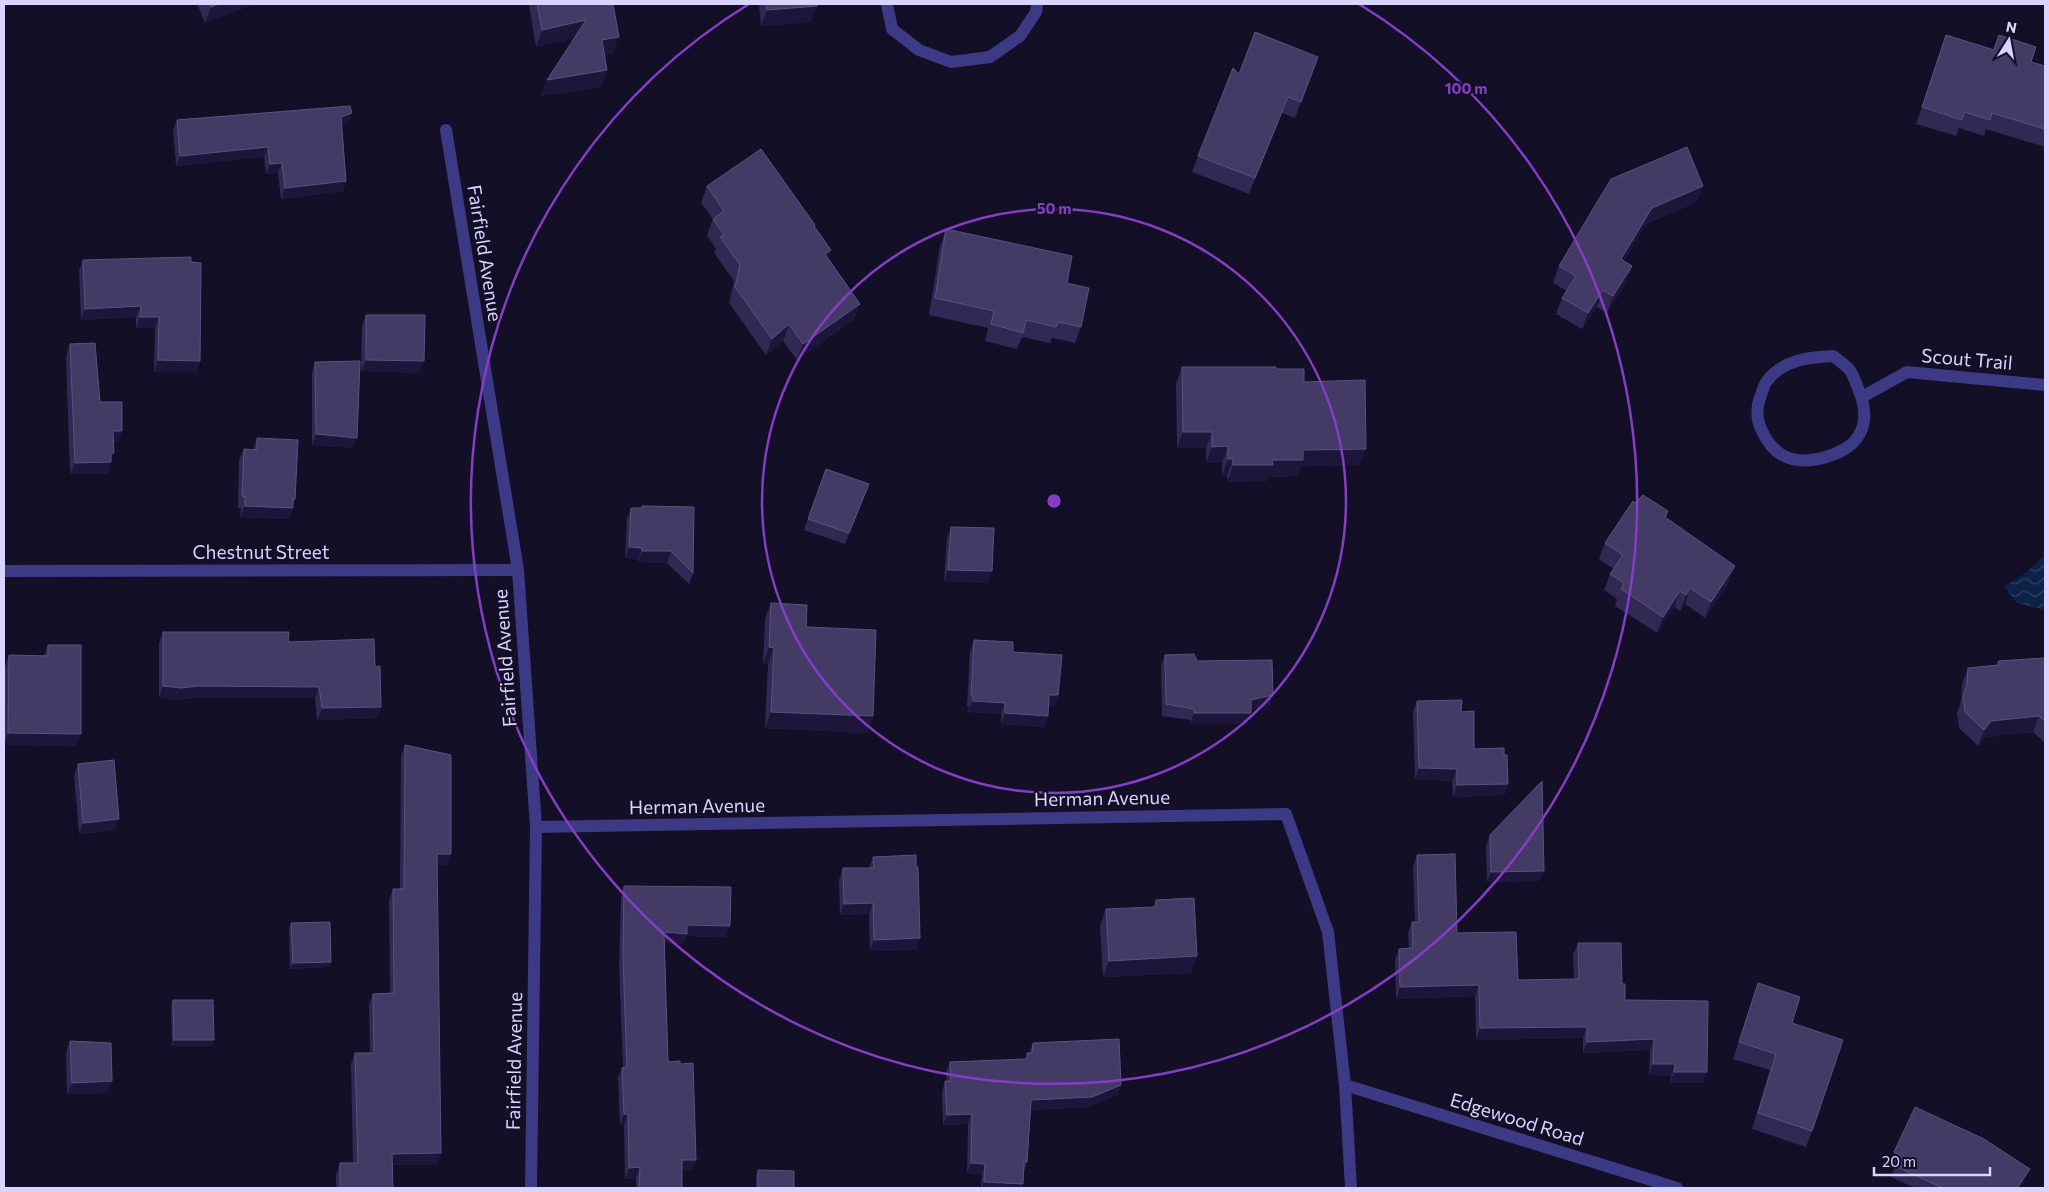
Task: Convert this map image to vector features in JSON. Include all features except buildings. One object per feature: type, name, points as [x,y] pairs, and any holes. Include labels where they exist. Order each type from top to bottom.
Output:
[{"type":"street","points":[[887,4],[892,29],[919,50],[951,62],[990,57],[1020,36],[1036,12],[1037,4]]},
{"type":"street","name":"Fairfield Avenue","points":[[446,130],[518,570],[536,827],[531,1188]]},
{"type":"street","points":[[1832,356],[1851,369],[1862,397],[1865,413],[1859,435],[1846,449],[1812,461],[1796,461],[1779,454],[1765,439],[1758,424],[1757,405],[1767,380],[1785,366],[1809,357],[1832,356]]},
{"type":"street","name":"Scout Trail","points":[[1862,397],[1907,372],[2045,385]]},
{"type":"street","name":"Chestnut Street","points":[[4,571],[518,570]]},
{"type":"street","name":"Herman Avenue","points":[[536,827],[1286,814],[1328,932],[1345,1085],[1351,1188]]},
{"type":"street","name":"Edgewood Road","points":[[1345,1085],[1677,1188]]},
{"type":"water","points":[[2045,555],[2045,610],[2017,603],[2004,586],[2023,575]]}]
